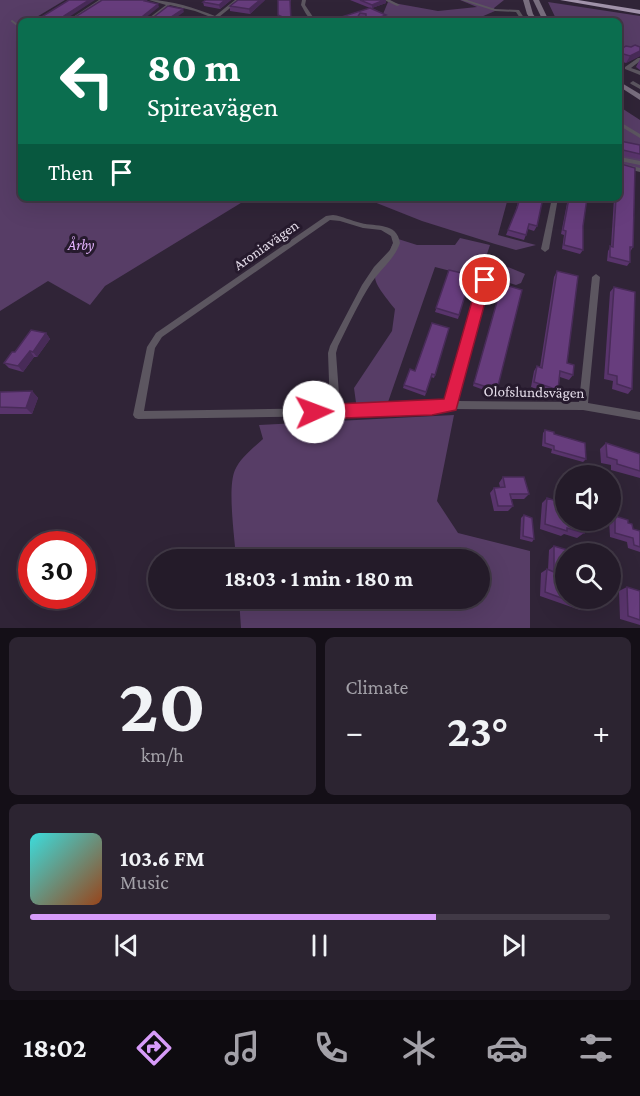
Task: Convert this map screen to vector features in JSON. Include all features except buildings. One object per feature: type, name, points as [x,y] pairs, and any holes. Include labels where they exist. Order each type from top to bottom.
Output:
[{"type":"highway","points":[[564,0],[640,12]]},
{"type":"highway","points":[[600,0],[640,6]]},
{"type":"main road","points":[[526,0],[533,18]]},
{"type":"main road","points":[[536,0],[545,18]]},
{"type":"main road","points":[[622,85],[640,98]]},
{"type":"main road","points":[[622,95],[640,107]]},
{"type":"street","points":[[74,18],[102,0]]},
{"type":"street","points":[[151,0],[220,18]]},
{"type":"street","points":[[216,16],[238,0]]},
{"type":"street","points":[[304,0],[303,5],[311,18]]},
{"type":"street","points":[[386,0],[398,5]]},
{"type":"street","points":[[463,0],[495,10],[517,11],[522,18]]},
{"type":"street","points":[[151,18],[169,4]]},
{"type":"street","points":[[640,59],[627,68],[640,73]]},
{"type":"street","points":[[633,83],[640,87]]},
{"type":"street","points":[[622,125],[640,136]]},
{"type":"street","points":[[622,159],[640,163]]},
{"type":"street","points":[[622,166],[640,170]]},
{"type":"street","points":[[545,249],[554,201]]},
{"type":"street","name":"Aroniavägen","points":[[138,415],[151,348],[159,335],[328,218],[335,217],[363,226],[383,228],[395,236],[396,240],[393,249],[365,286],[334,346],[332,353],[335,412]]},
{"type":"street","points":[[584,406],[596,277]]},
{"type":"street","points":[[451,405],[485,280]]},
{"type":"street","name":"Olofslundsvägen","points":[[138,415],[335,412],[432,408],[451,405],[584,406],[640,416]]},
{"type":"lane","points":[[12,21],[18,27]]},
{"type":"green space","name":"Årby","points":[[0,0],[65,0],[35,18],[18,18],[18,201],[244,201],[105,286],[90,305],[48,281],[0,311]]},
{"type":"green space","points":[[460,0],[504,0],[494,8],[495,11],[481,17],[482,18],[389,18],[383,14],[388,2],[438,11],[477,7]]},
{"type":"green space","points":[[548,2],[640,16],[640,49],[622,47],[622,18],[556,18]]},
{"type":"green space","points":[[622,108],[640,120],[640,169],[622,164]]},
{"type":"green space","points":[[372,201],[507,201],[498,235],[536,245],[516,250],[422,221]]},
{"type":"green space","points":[[395,238],[417,245],[455,245],[460,238],[490,245],[486,257],[488,259],[525,274],[521,283],[516,285],[479,273],[474,277],[435,267],[387,405],[357,410],[354,388],[392,331],[395,309],[375,279]]},
{"type":"green space","points":[[454,415],[437,501],[458,533],[530,551],[530,628],[241,628],[240,609],[490,609],[490,549],[235,549],[233,478],[240,461],[263,439],[259,425]]},
{"type":"route","points":[[314,412],[432,408],[451,405],[485,280]]}]
